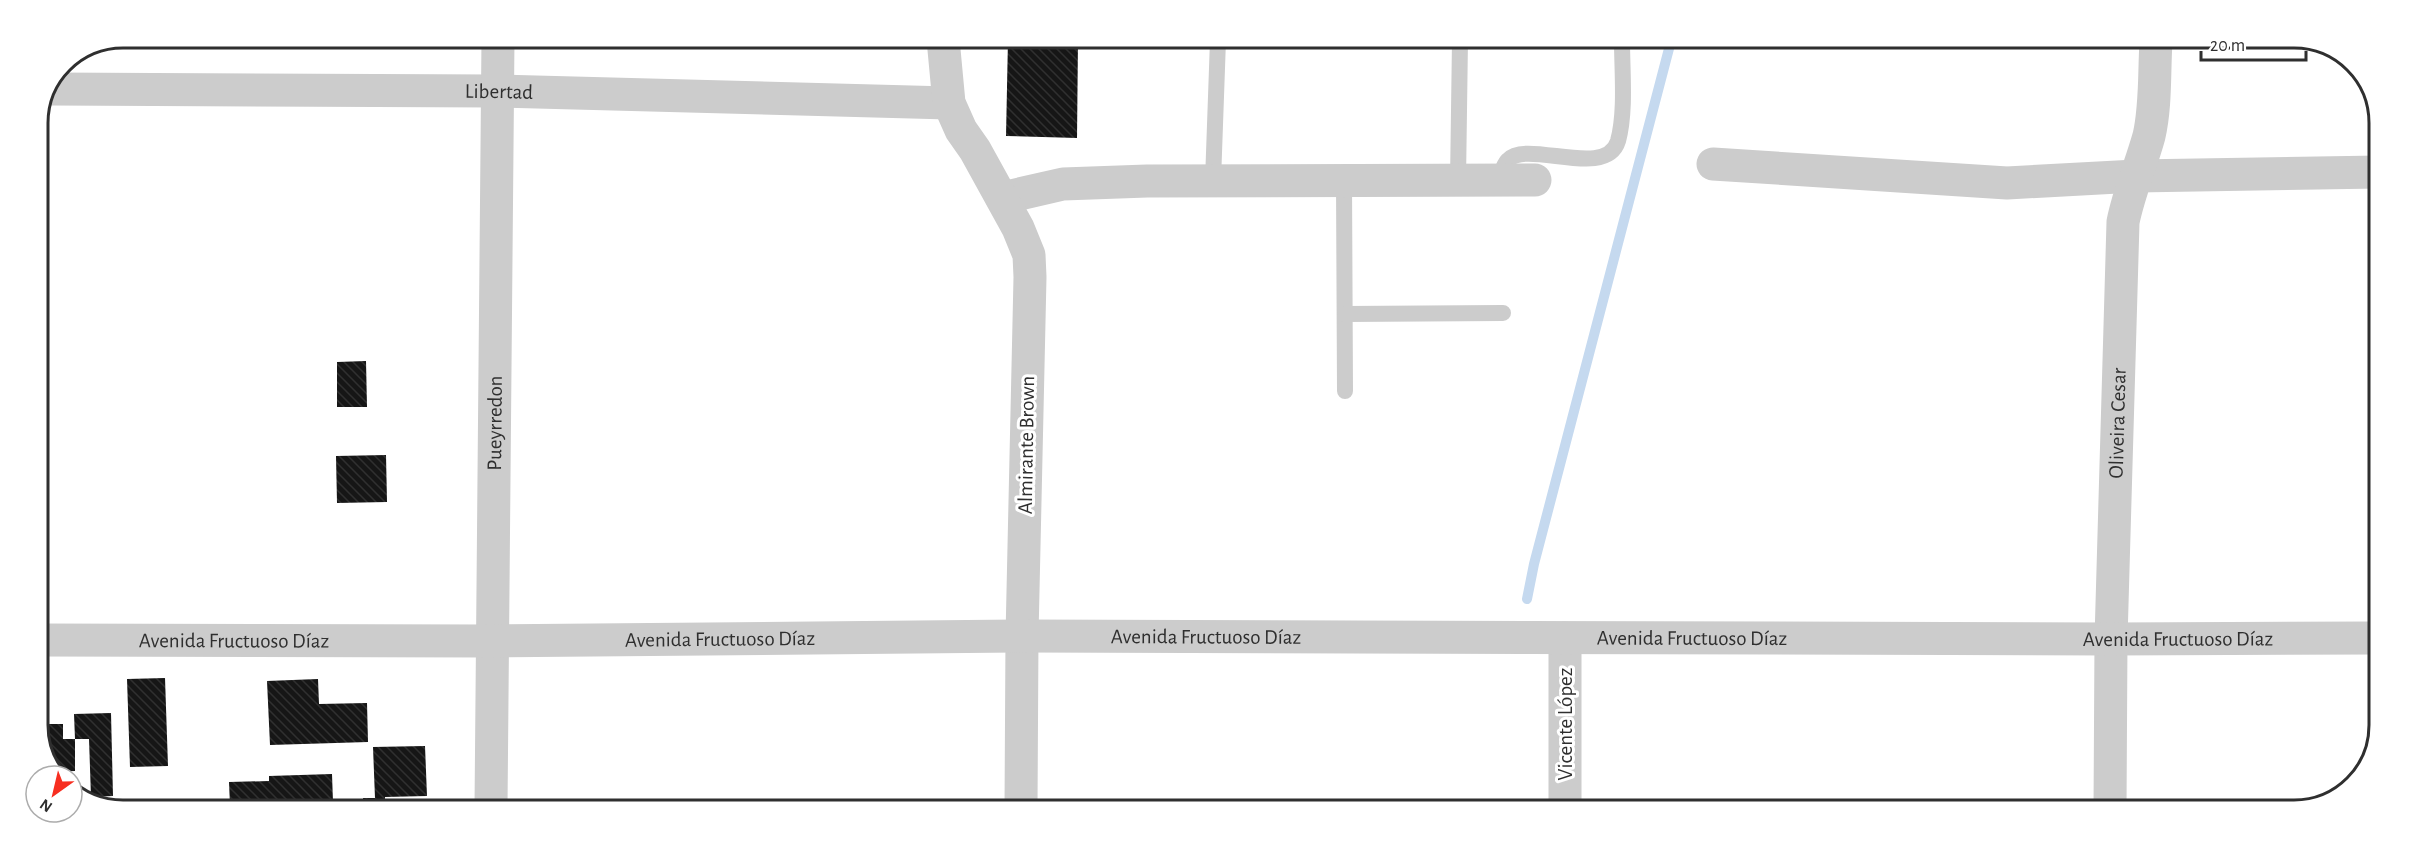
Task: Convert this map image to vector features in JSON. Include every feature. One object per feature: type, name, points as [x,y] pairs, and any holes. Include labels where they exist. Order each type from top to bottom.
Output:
[{"type":"street","name":"Pueyrredon","points":[[491,800],[498,48]]},
{"type":"street","name":"Almirante Brown","points":[[944,48],[949,103],[961,130],[1018,228],[1029,255],[1020,800]]},
{"type":"street","name":"Oliveira Cesar","points":[[2110,800],[2111,639],[2123,222],[2127,202],[2149,135],[2156,48]]},
{"type":"street","name":"Libertad","points":[[57,89],[497,91],[949,103]]},
{"type":"street","points":[[1713,164],[2007,183],[2136,176],[2369,171]]},
{"type":"street","points":[[1002,198],[1063,184],[1535,180]]},
{"type":"street","name":"Avenida Fructuoso Díaz","points":[[48,640],[492,641],[1022,636],[2369,638]]},
{"type":"street","name":"Vicente López","points":[[1565,638],[1565,800]]},
{"type":"lane","points":[[1213,182],[1218,48]]},
{"type":"lane","points":[[1458,181],[1460,48]]},
{"type":"lane","points":[[1498,181],[1508,159],[1520,153],[1590,159],[1605,156],[1617,144],[1621,116],[1622,48]]},
{"type":"lane","points":[[1344,181],[1345,392]]},
{"type":"lane","points":[[1345,314],[1503,313]]},
{"type":"building","points":[[1008,48],[1078,48],[1077,138],[1006,136]]},
{"type":"building","points":[[366,361],[367,407],[337,407],[337,362]]},
{"type":"building","points":[[386,455],[387,502],[337,503],[336,456]]},
{"type":"building","points":[[165,678],[168,766],[130,767],[127,679]]},
{"type":"building","points":[[318,679],[319,704],[367,703],[368,742],[270,745],[267,681]]},
{"type":"building","points":[[111,713],[113,796],[101,797],[91,792],[89,739],[75,739],[74,714]]},
{"type":"building","points":[[48,724],[63,724],[63,739],[75,739],[75,764],[60,764],[49,739]]},
{"type":"building","points":[[425,746],[427,796],[363,800],[363,798],[375,798],[373,747]]},
{"type":"building","points":[[332,774],[333,800],[230,800],[229,782],[269,781],[269,776]]},
{"type":"waterway","points":[[1527,599],[1534,564],[1669,48]]}]
